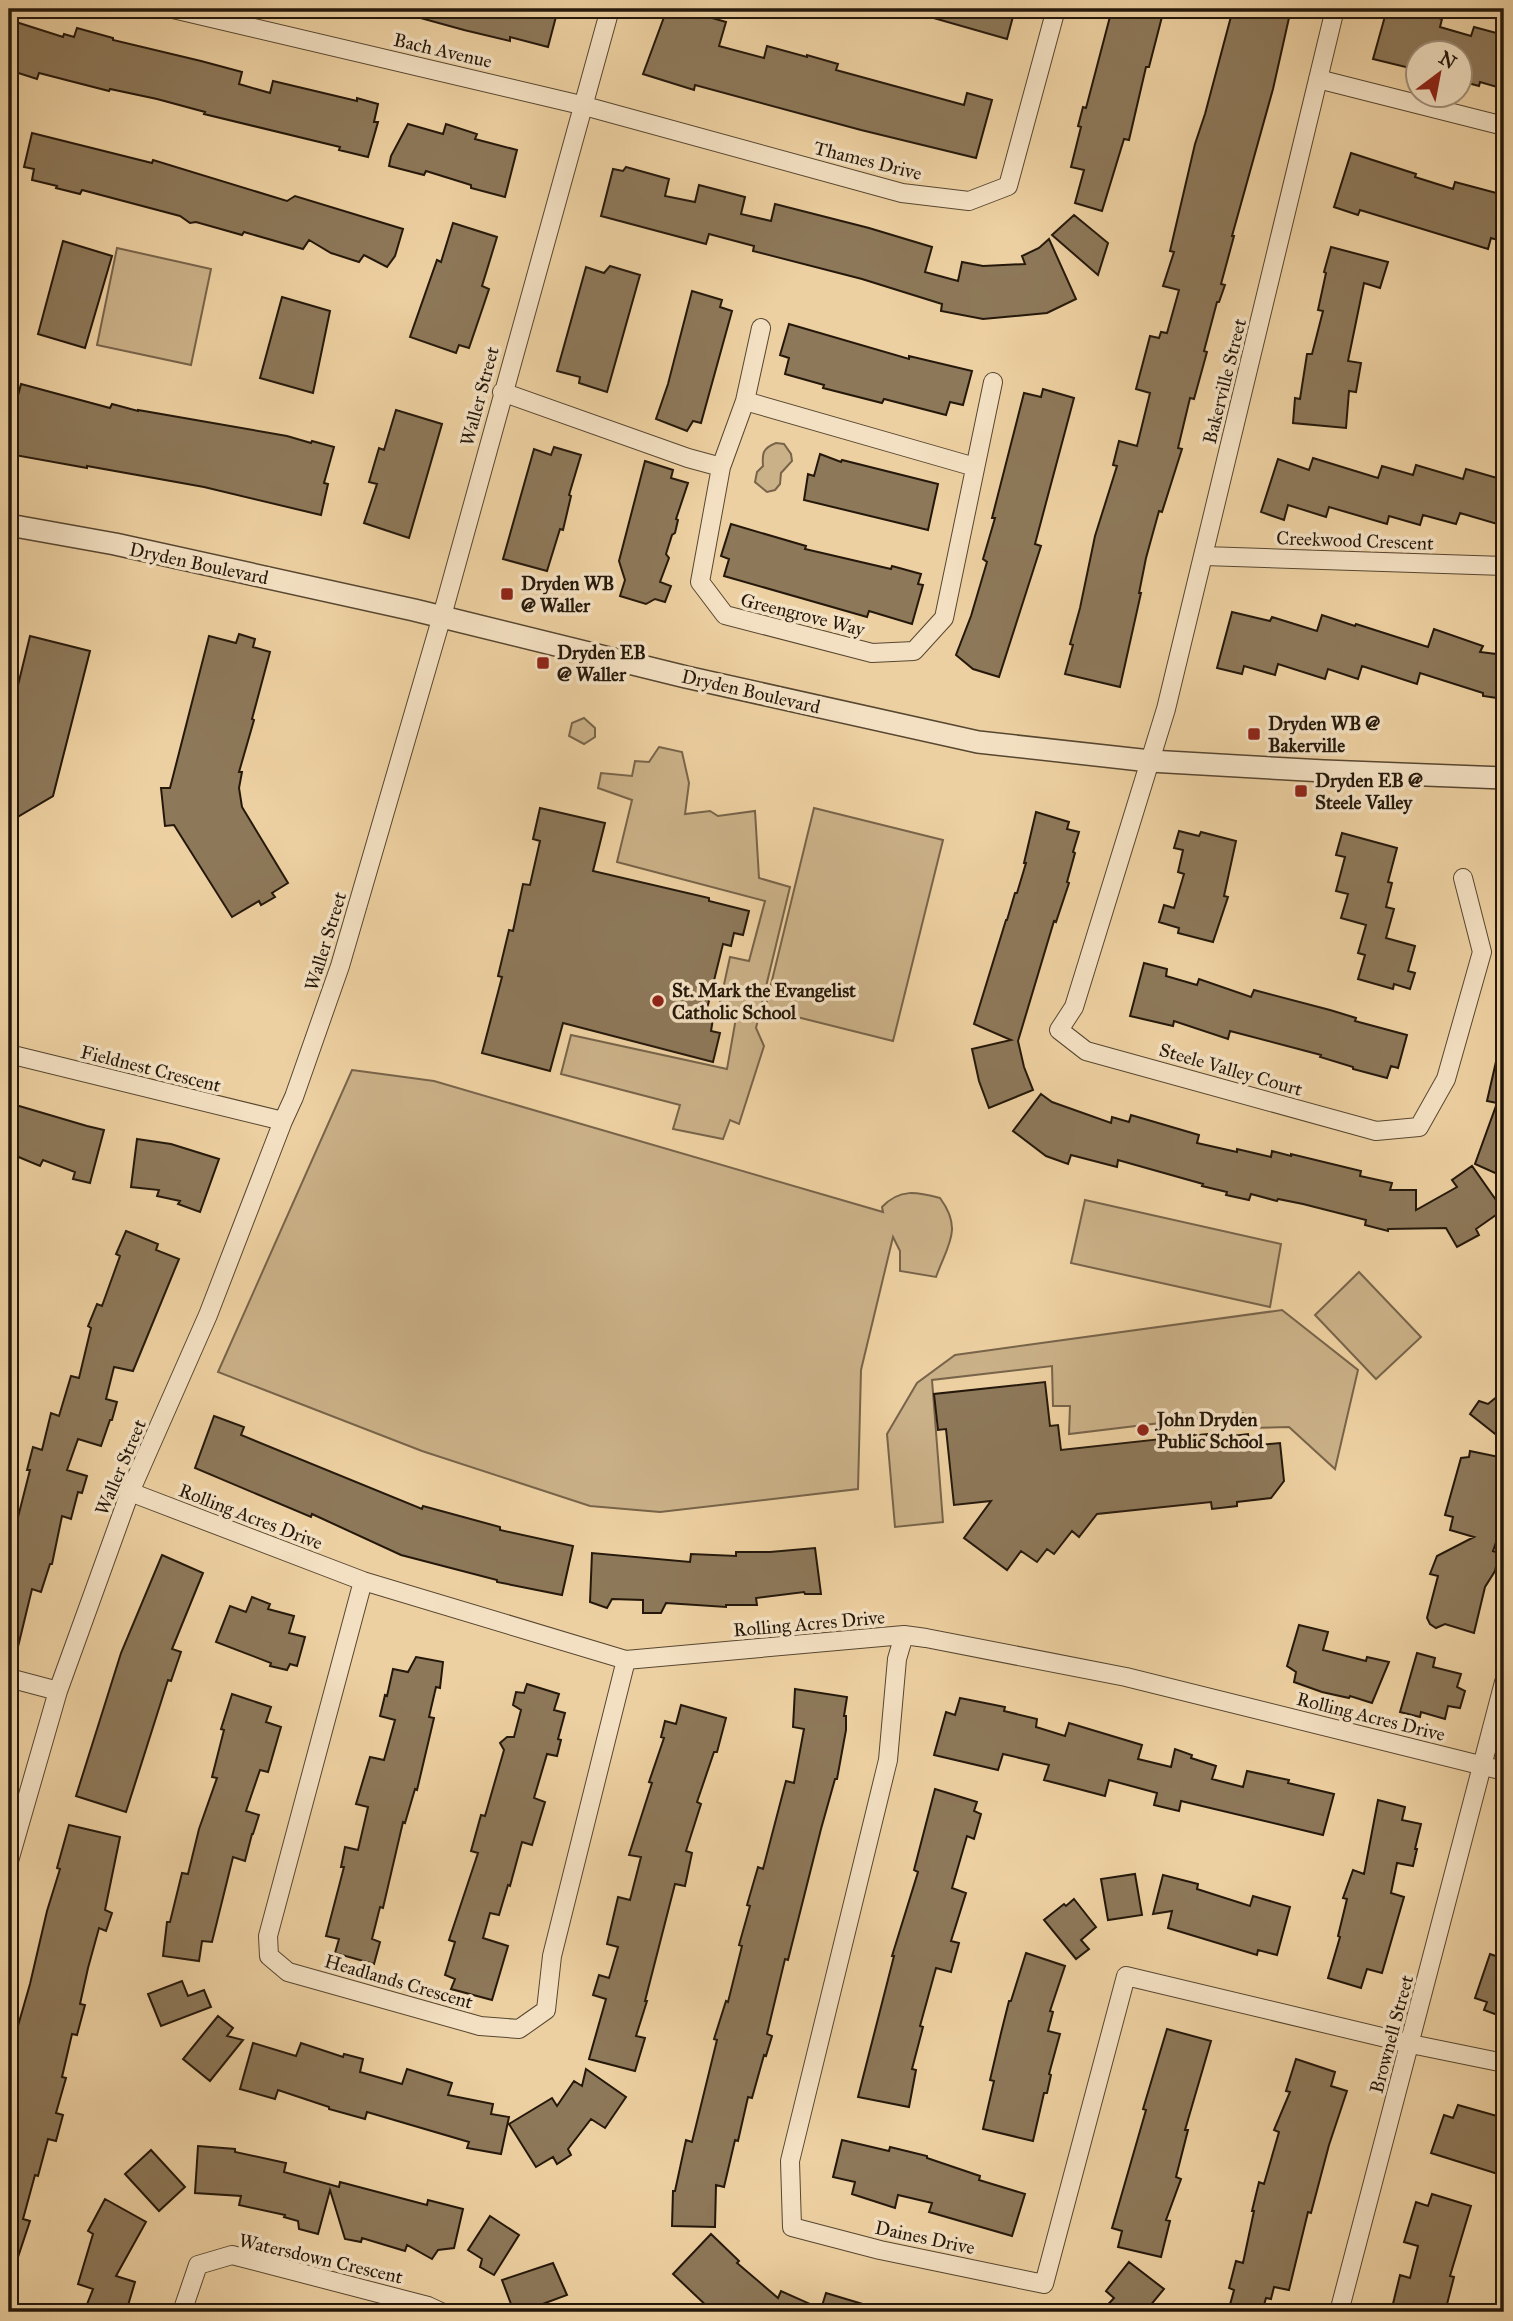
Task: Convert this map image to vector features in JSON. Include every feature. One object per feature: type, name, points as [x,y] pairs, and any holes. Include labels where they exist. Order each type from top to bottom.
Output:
[{"type":"street","name":"Bach Avenue","points":[[173,9],[582,105]]},
{"type":"street","name":"Waller Street","points":[[9,1861],[58,1690],[130,1492],[208,1315],[294,1097],[341,966],[442,616],[610,9]]},
{"type":"street","name":"Thames Drive","points":[[582,105],[902,193],[970,201],[1009,186],[1056,9]]},
{"type":"street","name":"Bakerville Street","points":[[1150,761],[1166,709],[1204,556],[1335,9]]},
{"type":"street","points":[[1318,79],[1504,126]]},
{"type":"street","name":"Greengrove Way","points":[[761,328],[745,401],[722,467],[700,582],[725,615],[872,653],[914,651],[944,618],[993,382]]},
{"type":"street","points":[[502,392],[688,458],[722,467]]},
{"type":"street","points":[[745,401],[975,467]]},
{"type":"street","name":"Dryden Boulevard","points":[[9,525],[115,544],[442,616],[686,677],[978,741],[1150,761],[1504,778]]},
{"type":"street","name":"Creekwood Crescent","points":[[1204,556],[1504,566]]},
{"type":"street","name":"Steele Valley Court","points":[[1150,761],[1074,1007],[1059,1030],[1086,1051],[1376,1131],[1419,1127],[1447,1079],[1482,952],[1463,878]]},
{"type":"street","name":"Fieldnest Crescent","points":[[9,1054],[283,1121]]},
{"type":"street","name":"Rolling Acres Drive","points":[[130,1492],[363,1581],[626,1660],[904,1635],[1126,1677],[1504,1771]]},
{"type":"street","name":"Headlands Crescent","points":[[363,1581],[268,1936],[270,1956],[288,1972],[480,2026],[519,2029],[546,2010],[552,1956],[626,1660]]},
{"type":"street","name":"Daines Drive","points":[[904,1635],[897,1658],[888,1760],[790,2161],[792,2227],[880,2250],[1044,2284],[1126,1976],[1411,2044]]},
{"type":"street","points":[[9,1678],[58,1690]]},
{"type":"street","name":"Brownell Street","points":[[1339,2312],[1504,1682]]},
{"type":"street","points":[[1411,2044],[1504,2063]]},
{"type":"street","name":"Watersdown Crescent","points":[[182,2312],[198,2266],[232,2255],[428,2306],[440,2312]]},
{"type":"shaded area","points":[[117,248],[211,269],[191,365],[97,345]]},
{"type":"shaded area","points":[[776,443],[784,444],[792,461],[781,473],[780,484],[775,490],[767,492],[755,482],[757,472],[763,466],[764,452]]},
{"type":"shaded area","points":[[584,718],[595,728],[595,737],[584,744],[569,736],[572,723]]},
{"type":"shaded area","points":[[659,747],[682,752],[689,783],[685,814],[710,811],[718,816],[755,811],[759,878],[790,887],[756,1028],[764,1046],[739,1124],[730,1120],[723,1139],[673,1129],[680,1105],[561,1074],[571,1035],[727,1069],[736,1018],[718,1012],[730,957],[749,961],[765,901],[617,862],[632,800],[598,788],[601,773],[632,776],[635,761],[649,762]]},
{"type":"shaded area","points":[[814,808],[943,840],[893,1041],[765,1009]]},
{"type":"shaded area","points":[[352,1070],[434,1081],[883,1212],[882,1207],[902,1194],[916,1193],[940,1198],[951,1219],[952,1228],[949,1246],[936,1277],[900,1271],[900,1251],[893,1237],[861,1370],[858,1489],[660,1512],[590,1506],[422,1451],[218,1372]]},
{"type":"shaded area","points":[[1085,1200],[1281,1244],[1270,1307],[1071,1263]]},
{"type":"shaded area","points":[[1359,1272],[1421,1337],[1376,1379],[1315,1315]]},
{"type":"shaded area","points":[[1282,1310],[1358,1370],[1335,1469],[1289,1427],[1247,1428],[1243,1413],[1069,1434],[1070,1406],[1053,1406],[1052,1366],[932,1380],[943,1522],[895,1527],[887,1434],[917,1383],[955,1355]]},
{"type":"building","points":[[406,9],[558,9],[548,47],[510,37],[510,41],[464,30],[406,14]]},
{"type":"building","points":[[667,9],[681,9],[726,22],[719,46],[764,58],[767,46],[807,55],[838,64],[836,70],[964,105],[967,93],[992,100],[976,158],[695,85],[694,90],[643,74]]},
{"type":"building","points":[[916,9],[1015,9],[1007,39],[916,13]]},
{"type":"building","points":[[1112,9],[1164,9],[1149,67],[1146,67],[1129,140],[1124,139],[1102,211],[1075,203],[1084,170],[1071,167],[1081,127],[1078,126],[1083,107],[1086,108]]},
{"type":"building","points":[[1233,9],[1291,9],[1273,89],[1232,236],[1221,284],[1225,285],[1217,302],[1194,399],[1190,398],[1178,448],[1182,449],[1162,512],[1159,511],[1146,558],[1120,687],[1065,674],[1073,645],[1070,644],[1095,536],[1117,466],[1113,465],[1119,441],[1137,446],[1150,393],[1136,389],[1150,336],[1159,338],[1161,332],[1167,333],[1179,290],[1163,286],[1174,252],[1170,251],[1195,144]]},
{"type":"building","points":[[1387,9],[1418,9],[1418,12],[1442,19],[1440,27],[1471,36],[1474,27],[1504,35],[1504,89],[1480,82],[1479,86],[1474,85],[1474,38],[1404,38],[1404,67],[1373,59]]},
{"type":"building","points":[[16,22],[63,37],[64,34],[74,37],[77,28],[113,40],[242,72],[239,84],[270,93],[273,81],[378,104],[374,122],[378,122],[368,157],[339,150],[340,147],[204,114],[205,112],[157,99],[110,89],[109,91],[39,73],[37,79],[9,70],[9,45]]},
{"type":"building","points":[[408,124],[443,134],[446,124],[477,134],[475,139],[517,150],[505,197],[426,171],[424,175],[389,166],[391,156]]},
{"type":"building","points":[[32,133],[152,163],[153,160],[287,201],[295,196],[403,229],[395,256],[387,267],[364,255],[359,262],[331,253],[309,240],[303,249],[244,232],[242,235],[196,222],[190,223],[180,216],[82,190],[80,194],[32,180],[34,169],[24,167]]},
{"type":"building","points":[[1351,153],[1453,189],[1455,182],[1504,195],[1504,242],[1491,238],[1488,249],[1360,210],[1358,215],[1334,207]]},
{"type":"building","points":[[626,167],[669,179],[665,196],[695,202],[699,185],[745,197],[741,214],[771,221],[775,204],[932,247],[925,272],[958,281],[962,262],[983,266],[1025,264],[1022,256],[1039,248],[1049,239],[1076,299],[1047,313],[983,319],[941,311],[942,304],[862,279],[753,251],[754,246],[709,234],[706,244],[601,216],[613,169],[623,171]]},
{"type":"building","points":[[1074,215],[1108,243],[1098,275],[1052,235]]},
{"type":"building","points":[[453,223],[497,237],[482,286],[489,289],[469,348],[459,345],[456,353],[410,337],[437,260],[441,262]]},
{"type":"building","points":[[63,241],[112,256],[85,348],[38,334]]},
{"type":"building","points":[[1331,247],[1388,262],[1380,288],[1364,283],[1348,361],[1361,363],[1356,392],[1349,391],[1346,428],[1293,423],[1295,398],[1300,399],[1307,354],[1312,354],[1323,311],[1318,310]]},
{"type":"building","points":[[610,266],[640,275],[607,392],[579,383],[580,377],[557,371],[586,267],[604,273]]},
{"type":"building","points":[[692,291],[722,300],[720,307],[732,311],[701,423],[693,421],[687,431],[656,419]]},
{"type":"building","points":[[282,297],[330,311],[313,393],[260,378]]},
{"type":"building","points":[[789,324],[909,359],[909,356],[972,371],[963,405],[950,402],[946,415],[884,399],[882,403],[823,388],[824,385],[785,374],[789,358],[780,355]]},
{"type":"building","points":[[21,384],[110,408],[112,404],[334,447],[324,483],[328,484],[321,515],[204,487],[9,454],[9,422]]},
{"type":"building","points":[[1043,389],[1074,398],[1035,544],[1041,546],[999,677],[973,669],[956,655],[987,562],[983,559],[1024,393],[1041,397]]},
{"type":"building","points":[[396,410],[442,424],[409,538],[364,523],[377,484],[369,482],[379,448],[384,450]]},
{"type":"building","points":[[554,447],[581,455],[569,495],[571,496],[563,530],[560,529],[547,571],[503,559],[534,449],[551,455]]},
{"type":"building","points":[[820,454],[841,462],[842,460],[938,484],[928,530],[804,500],[808,474],[814,476]]},
{"type":"building","points":[[1313,458],[1378,478],[1382,466],[1413,475],[1416,465],[1463,479],[1466,469],[1504,480],[1504,526],[1460,513],[1456,524],[1423,515],[1420,525],[1389,516],[1387,524],[1329,507],[1326,517],[1288,505],[1284,520],[1261,512],[1278,459],[1309,470]]},
{"type":"building","points":[[645,461],[673,470],[671,478],[688,483],[676,519],[675,533],[666,554],[669,558],[660,582],[671,586],[665,602],[655,599],[646,604],[620,596],[625,580],[619,561]]},
{"type":"building","points":[[731,524],[806,546],[805,549],[921,574],[918,584],[923,585],[912,624],[869,611],[867,617],[724,576],[729,559],[721,556]]},
{"type":"building","points":[[1232,612],[1270,621],[1272,617],[1317,631],[1322,615],[1428,647],[1434,629],[1483,646],[1480,652],[1504,655],[1504,699],[1483,696],[1483,693],[1420,673],[1417,684],[1362,666],[1358,679],[1328,669],[1325,679],[1278,664],[1275,675],[1244,666],[1242,674],[1217,668]]},
{"type":"building","points":[[239,634],[255,639],[253,647],[270,652],[239,772],[242,772],[239,788],[242,807],[288,883],[272,893],[275,897],[261,905],[259,901],[232,917],[174,825],[165,826],[161,788],[170,788],[209,636],[236,643]]},
{"type":"building","points":[[30,636],[90,651],[53,796],[9,822],[9,722]]},
{"type":"building","points":[[540,808],[605,823],[593,871],[709,898],[709,901],[749,911],[743,935],[734,933],[731,946],[723,944],[705,1017],[713,1019],[711,1031],[720,1033],[713,1062],[563,1023],[550,1071],[482,1053],[502,977],[498,976],[509,930],[513,931],[523,884],[530,885],[540,841],[533,839]]},
{"type":"building","points":[[1036,812],[1069,822],[1067,829],[1079,832],[1067,882],[1069,883],[1056,922],[1054,921],[1018,1041],[1033,1090],[989,1108],[979,1081],[972,1049],[1011,1040],[974,1024],[1026,863]]},
{"type":"building","points":[[1179,831],[1199,836],[1201,832],[1236,841],[1224,896],[1228,897],[1213,942],[1178,933],[1179,928],[1159,922],[1164,905],[1174,908],[1184,874],[1178,872],[1183,850],[1174,848]]},
{"type":"building","points":[[1342,833],[1397,848],[1388,882],[1392,883],[1386,907],[1394,909],[1386,938],[1415,946],[1408,971],[1415,973],[1410,989],[1394,984],[1393,989],[1358,979],[1365,955],[1358,953],[1366,925],[1341,918],[1348,894],[1336,891],[1345,857],[1336,855]]},
{"type":"building","points":[[1144,963],[1167,969],[1166,976],[1197,985],[1199,979],[1251,997],[1254,990],[1330,1010],[1356,1018],[1355,1021],[1407,1035],[1398,1068],[1391,1066],[1387,1078],[1353,1069],[1320,1057],[1321,1055],[1230,1031],[1228,1039],[1174,1021],[1173,1026],[1130,1016]]},
{"type":"building","points":[[1498,1053],[1504,1054],[1504,1177],[1475,1164],[1497,1103],[1487,1101]]},
{"type":"building","points":[[1041,1094],[1052,1102],[1111,1123],[1112,1117],[1129,1122],[1131,1115],[1199,1135],[1197,1143],[1271,1157],[1272,1151],[1291,1154],[1361,1171],[1360,1176],[1392,1183],[1390,1190],[1416,1190],[1416,1210],[1457,1187],[1452,1180],[1472,1166],[1503,1210],[1476,1229],[1479,1235],[1457,1247],[1446,1228],[1388,1231],[1365,1225],[1366,1220],[1303,1204],[1251,1194],[1249,1200],[1226,1195],[1227,1192],[1202,1186],[1203,1184],[1118,1160],[1117,1167],[1071,1155],[1068,1164],[1046,1156],[1013,1131]]},
{"type":"building","points":[[9,1103],[104,1130],[90,1183],[73,1179],[75,1172],[43,1160],[40,1166],[9,1153]]},
{"type":"building","points":[[137,1139],[171,1144],[219,1159],[200,1212],[178,1204],[180,1201],[157,1196],[159,1190],[131,1187]]},
{"type":"building","points":[[126,1231],[158,1244],[156,1250],[179,1259],[133,1371],[114,1367],[106,1399],[117,1402],[101,1446],[78,1439],[67,1470],[87,1476],[82,1493],[78,1492],[71,1519],[62,1516],[52,1564],[41,1592],[32,1589],[15,1659],[9,1658],[9,1524],[16,1525],[33,1447],[42,1450],[51,1413],[59,1416],[71,1376],[79,1378],[91,1328],[88,1326],[97,1304],[102,1306],[120,1256],[116,1254]]},
{"type":"building","points":[[1045,1382],[1050,1426],[1058,1425],[1061,1450],[1207,1434],[1207,1439],[1248,1434],[1250,1446],[1280,1443],[1284,1481],[1271,1498],[1237,1502],[1237,1506],[1212,1509],[1211,1502],[1097,1514],[1079,1537],[1072,1531],[1054,1554],[1047,1549],[1037,1562],[1021,1551],[1007,1570],[964,1538],[991,1501],[954,1505],[946,1429],[938,1430],[934,1394]]},
{"type":"building","points":[[1504,1391],[1504,1441],[1470,1414],[1479,1401],[1488,1404]]},
{"type":"building","points":[[214,1416],[244,1427],[241,1435],[422,1509],[423,1506],[500,1527],[500,1530],[573,1546],[562,1595],[497,1582],[401,1555],[312,1514],[311,1517],[195,1468]]},
{"type":"building","points":[[1470,1451],[1504,1458],[1504,1519],[1493,1551],[1499,1553],[1495,1571],[1485,1587],[1474,1633],[1445,1624],[1436,1628],[1427,1618],[1438,1576],[1430,1574],[1437,1556],[1474,1537],[1450,1530],[1453,1517],[1445,1515],[1461,1458],[1469,1457]]},
{"type":"building","points":[[815,1548],[821,1594],[804,1592],[756,1598],[757,1605],[726,1607],[666,1603],[661,1613],[643,1613],[643,1600],[612,1599],[607,1608],[590,1602],[592,1553],[690,1562],[691,1554],[736,1556],[736,1552]]},
{"type":"building","points":[[162,1555],[203,1573],[172,1649],[181,1652],[171,1681],[168,1680],[126,1812],[76,1796],[121,1653]]},
{"type":"building","points":[[252,1597],[270,1604],[268,1609],[294,1616],[289,1633],[305,1637],[297,1666],[290,1664],[287,1670],[270,1666],[271,1663],[216,1642],[230,1606],[246,1612]]},
{"type":"building","points":[[1299,1625],[1328,1632],[1323,1650],[1366,1661],[1367,1657],[1389,1662],[1372,1703],[1350,1696],[1349,1698],[1322,1692],[1294,1682],[1296,1672],[1287,1666]]},
{"type":"building","points":[[1417,1653],[1435,1658],[1433,1667],[1461,1674],[1457,1687],[1465,1691],[1460,1708],[1448,1706],[1445,1719],[1421,1712],[1420,1717],[1400,1712]]},
{"type":"building","points":[[416,1657],[443,1662],[440,1688],[436,1687],[429,1717],[434,1718],[417,1790],[415,1789],[405,1823],[403,1822],[383,1908],[380,1907],[372,1939],[380,1942],[374,1964],[335,1953],[339,1939],[326,1936],[344,1867],[341,1867],[345,1847],[358,1850],[368,1807],[356,1804],[370,1757],[384,1760],[395,1720],[380,1716],[393,1669],[408,1672]]},
{"type":"building","points":[[527,1684],[559,1694],[554,1710],[565,1713],[558,1739],[561,1740],[557,1756],[547,1754],[534,1798],[545,1802],[532,1845],[522,1842],[499,1915],[490,1913],[483,1938],[508,1946],[492,2000],[451,1989],[455,1979],[445,1975],[455,1942],[449,1940],[478,1853],[471,1851],[481,1815],[485,1816],[504,1750],[500,1743],[507,1737],[514,1737],[521,1710],[513,1705],[516,1692],[524,1693]]},
{"type":"building","points":[[795,1689],[847,1697],[844,1716],[846,1730],[837,1779],[821,1829],[788,1960],[785,1959],[767,2034],[772,2036],[752,2098],[748,2097],[724,2187],[716,2185],[715,2227],[672,2226],[673,2191],[686,2140],[692,2142],[717,2040],[714,2039],[726,2001],[728,2002],[742,1946],[739,1945],[750,1906],[747,1905],[758,1867],[763,1869],[786,1781],[794,1783],[804,1729],[793,1727]]},
{"type":"building","points":[[232,1694],[271,1707],[266,1722],[281,1727],[268,1772],[260,1770],[246,1811],[259,1815],[245,1861],[233,1857],[212,1942],[202,1941],[199,1961],[163,1956],[167,1922],[170,1922],[182,1873],[188,1874],[199,1829],[217,1778],[212,1777],[224,1730],[221,1729]]},
{"type":"building","points":[[960,1698],[1005,1707],[1004,1711],[1037,1719],[1036,1727],[1065,1736],[1069,1723],[1142,1745],[1138,1759],[1171,1767],[1175,1749],[1192,1755],[1191,1758],[1216,1766],[1212,1779],[1243,1787],[1247,1771],[1334,1794],[1323,1835],[1181,1801],[1179,1811],[1154,1805],[1157,1793],[1109,1780],[1105,1796],[1044,1780],[1049,1765],[1003,1754],[998,1770],[934,1755],[946,1712],[955,1715]]},
{"type":"building","points":[[681,1705],[726,1718],[717,1752],[714,1752],[697,1802],[701,1804],[686,1851],[692,1853],[685,1886],[675,1884],[636,2036],[645,2038],[635,2071],[589,2059],[606,1999],[593,1995],[599,1975],[609,1978],[618,1947],[607,1944],[618,1897],[630,1900],[641,1857],[629,1855],[652,1783],[649,1782],[664,1738],[661,1737],[665,1721],[676,1724]]},
{"type":"building","points":[[935,1789],[977,1802],[974,1811],[981,1814],[974,1839],[967,1836],[952,1888],[966,1893],[951,1941],[959,1943],[951,1972],[936,1968],[920,2026],[923,2027],[912,2069],[916,2070],[909,2107],[858,2097],[892,1956],[918,1872],[914,1870]]},
{"type":"building","points":[[1378,1800],[1405,1807],[1402,1820],[1421,1824],[1413,1866],[1397,1863],[1391,1893],[1404,1897],[1382,1973],[1367,1969],[1361,1988],[1328,1978],[1340,1937],[1338,1936],[1347,1899],[1343,1898],[1353,1870],[1364,1874]]},
{"type":"building","points":[[69,1825],[120,1837],[105,1910],[112,1913],[106,1931],[99,1928],[88,1968],[80,2004],[85,2005],[77,2035],[72,2034],[62,2077],[66,2078],[56,2113],[63,2115],[56,2141],[48,2139],[38,2176],[35,2175],[23,2219],[30,2221],[12,2275],[9,2275],[9,2057],[60,1869],[57,1868]]},
{"type":"building","points":[[1135,1874],[1142,1915],[1108,1920],[1101,1879]]},
{"type":"building","points":[[1163,1875],[1198,1884],[1197,1889],[1250,1906],[1253,1896],[1290,1907],[1277,1955],[1258,1950],[1257,1955],[1168,1928],[1172,1911],[1153,1914]]},
{"type":"building","points":[[1074,1899],[1096,1927],[1081,1940],[1089,1949],[1076,1959],[1044,1920]]},
{"type":"building","points":[[1026,1953],[1065,1966],[1050,2011],[1053,2012],[1048,2031],[1060,2034],[1033,2141],[983,2129],[994,2081],[990,2080],[1001,2033]]},
{"type":"building","points":[[1490,1954],[1504,1959],[1504,2005],[1500,2016],[1484,2010],[1487,2002],[1475,1998]]},
{"type":"building","points":[[182,1981],[188,1996],[204,1990],[211,2007],[161,2026],[148,1994]]},
{"type":"building","points":[[218,2016],[233,2028],[227,2036],[243,2040],[210,2081],[183,2059]]},
{"type":"building","points":[[1167,2029],[1211,2041],[1185,2130],[1188,2130],[1176,2177],[1181,2179],[1166,2220],[1170,2221],[1161,2257],[1118,2247],[1122,2231],[1112,2228]]},
{"type":"building","points":[[253,2043],[296,2056],[301,2043],[343,2057],[344,2054],[363,2059],[360,2072],[402,2084],[407,2069],[452,2083],[448,2095],[493,2104],[491,2114],[509,2117],[501,2154],[467,2148],[469,2142],[367,2112],[365,2119],[278,2090],[275,2099],[240,2089]]},
{"type":"building","points":[[1296,2059],[1335,2072],[1331,2086],[1347,2091],[1311,2213],[1308,2212],[1289,2290],[1274,2287],[1271,2299],[1266,2298],[1262,2312],[1228,2312],[1234,2290],[1229,2288],[1236,2261],[1243,2263],[1259,2182],[1264,2184],[1279,2132],[1274,2130],[1290,2092],[1286,2091]]},
{"type":"building","points":[[586,2069],[626,2097],[605,2128],[591,2119],[568,2149],[571,2155],[557,2164],[553,2157],[536,2167],[509,2124],[552,2098],[557,2106],[574,2081],[582,2086]]},
{"type":"building","points":[[1458,2105],[1504,2118],[1500,2130],[1504,2132],[1504,2154],[1498,2174],[1431,2153],[1444,2115],[1453,2118]]},
{"type":"building","points":[[842,2140],[889,2151],[890,2147],[927,2156],[980,2176],[979,2180],[1025,2194],[1012,2236],[929,2212],[932,2203],[898,2195],[895,2208],[852,2194],[855,2182],[833,2177]]},
{"type":"building","points":[[198,2146],[235,2149],[235,2152],[286,2163],[284,2172],[339,2187],[340,2182],[427,2205],[428,2200],[463,2209],[454,2248],[438,2250],[432,2259],[407,2245],[405,2251],[362,2238],[361,2242],[345,2239],[330,2190],[318,2234],[299,2229],[298,2221],[284,2217],[285,2215],[239,2205],[241,2196],[195,2193]]},
{"type":"building","points":[[151,2150],[185,2187],[159,2211],[125,2174]]},
{"type":"building","points":[[1432,2194],[1471,2206],[1450,2276],[1454,2277],[1445,2312],[1391,2312],[1400,2275],[1410,2278],[1418,2246],[1404,2242],[1416,2202],[1428,2206]]},
{"type":"building","points":[[105,2199],[146,2222],[116,2276],[135,2282],[126,2312],[84,2312],[93,2289],[78,2284],[93,2234],[88,2231]]},
{"type":"building","points":[[490,2216],[519,2235],[494,2275],[480,2267],[482,2259],[468,2250]]},
{"type":"building","points":[[711,2234],[739,2261],[737,2263],[778,2298],[781,2291],[821,2309],[826,2293],[876,2308],[875,2312],[713,2312],[673,2274]]},
{"type":"building","points":[[1129,2262],[1164,2289],[1145,2312],[1101,2312],[1114,2298],[1106,2291]]},
{"type":"building","points":[[553,2263],[567,2295],[521,2312],[514,2312],[502,2280]]},
{"type":"place","name":"Dryden WB @ Waller","points":[[507,594]]},
{"type":"place","name":"Dryden EB @ Waller","points":[[543,663]]},
{"type":"place","name":"Dryden WB @ Bakerville","points":[[1254,734]]},
{"type":"place","name":"Dryden EB @ Steele Valley","points":[[1301,791]]},
{"type":"place","name":"St. Mark the Evangelist Catholic School","points":[[658,1001]]},
{"type":"place","name":"John Dryden Public School","points":[[1143,1430]]}]
